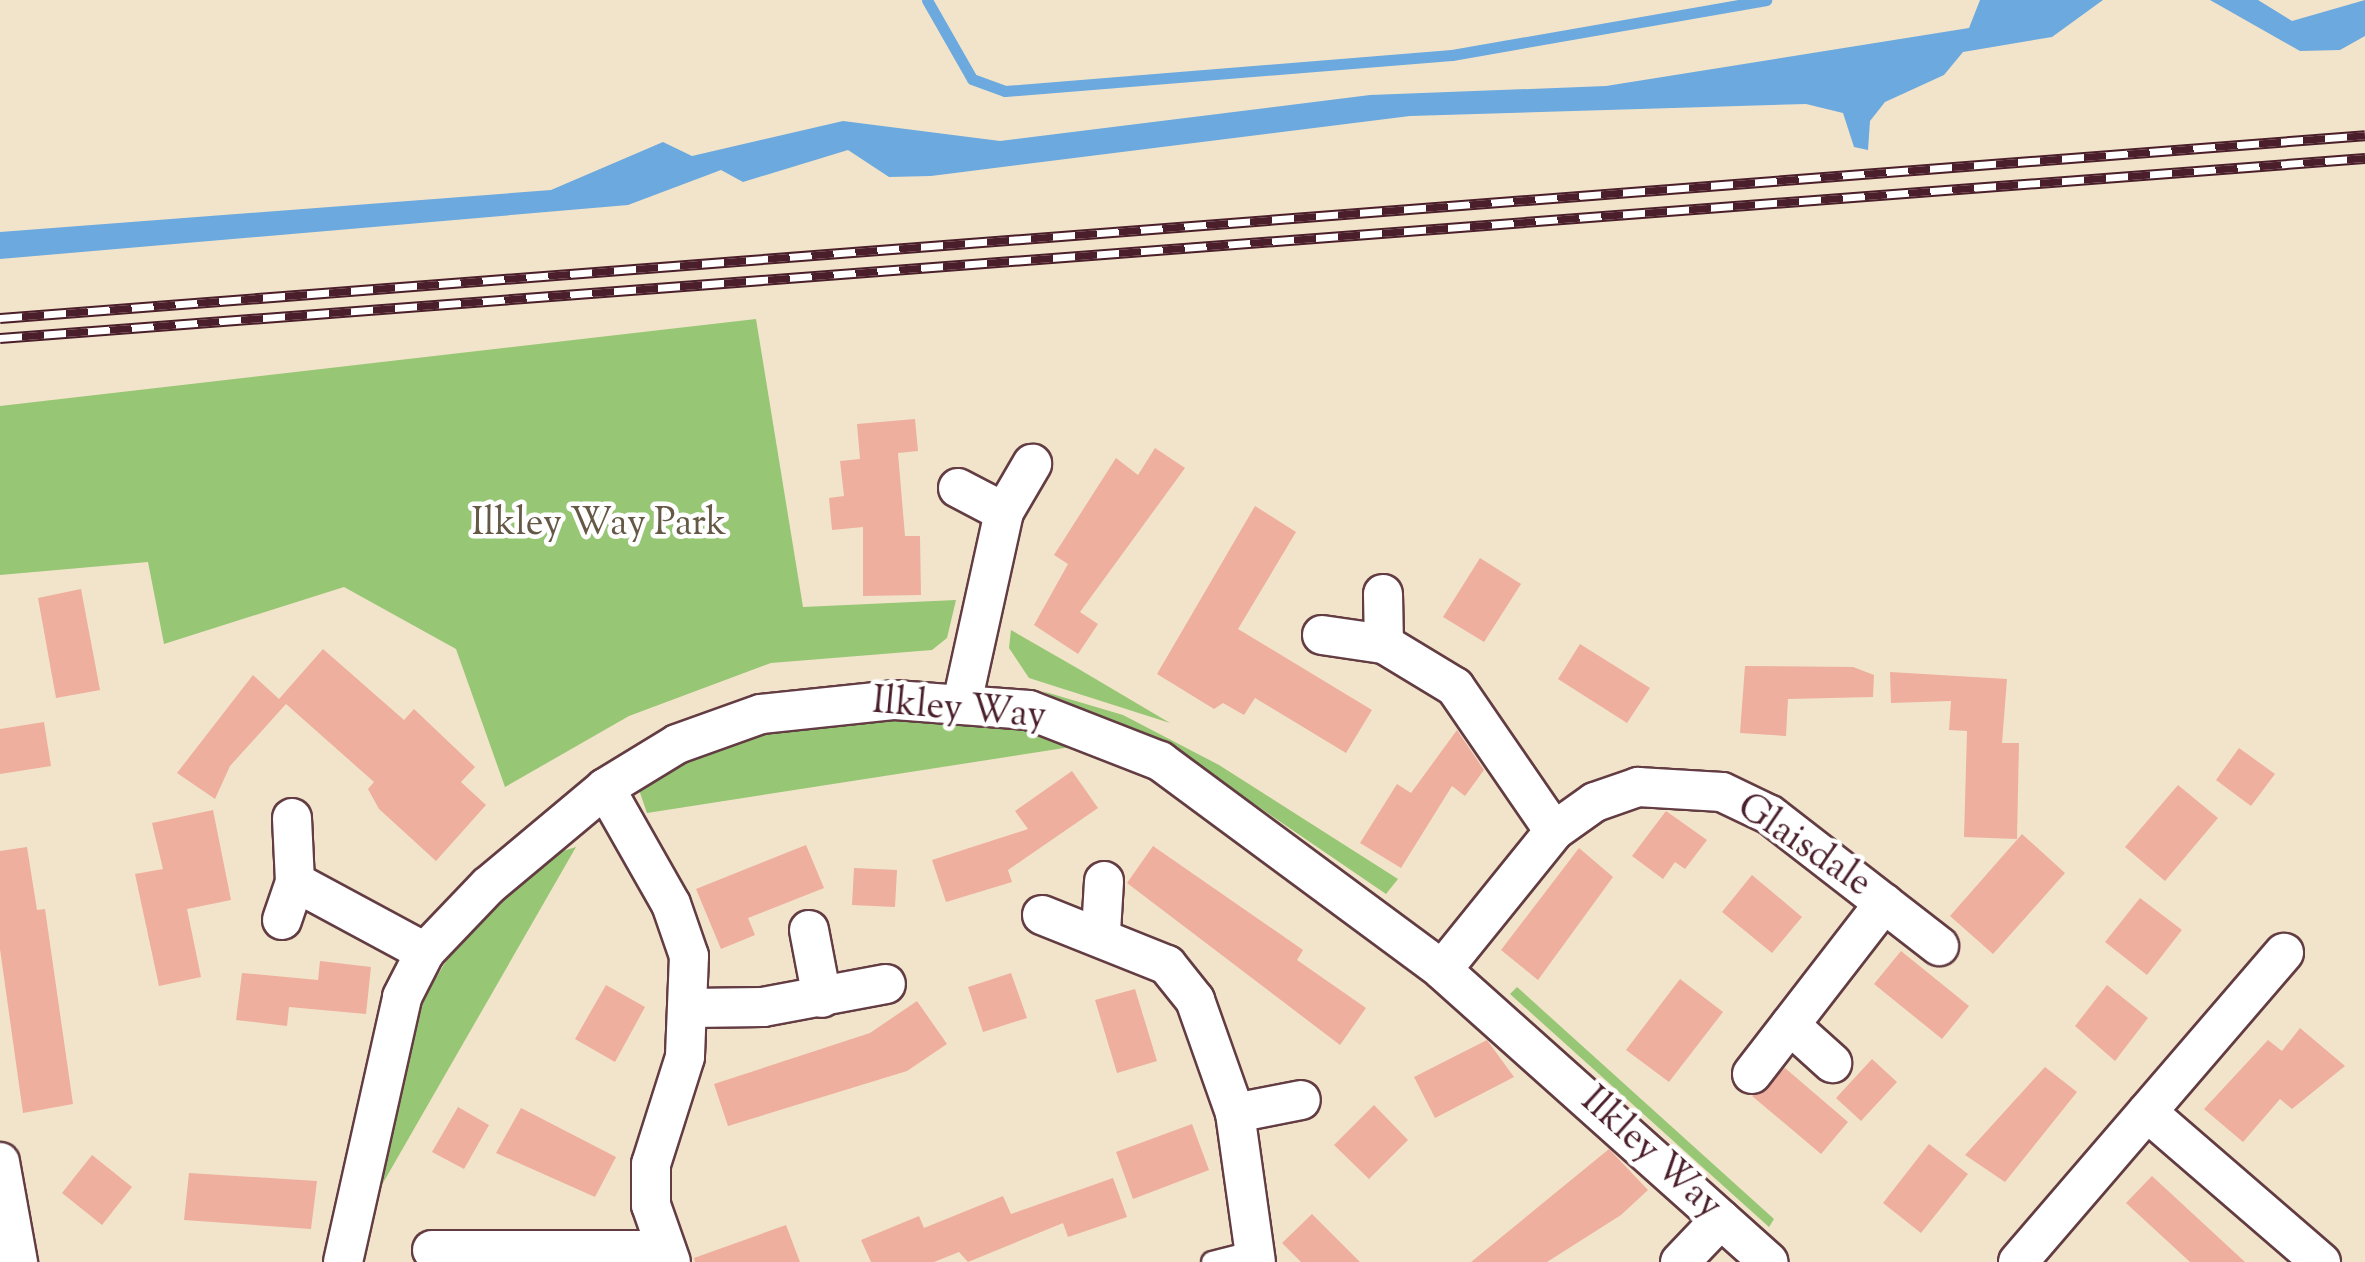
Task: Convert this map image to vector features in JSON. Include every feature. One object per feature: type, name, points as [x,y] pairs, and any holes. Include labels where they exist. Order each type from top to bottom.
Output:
[{"type":"street","points":[[962,703],[1004,512],[1032,464]]},
{"type":"street","points":[[958,488],[1004,512]]},
{"type":"street","points":[[1383,594],[1384,644]]},
{"type":"street","points":[[1322,635],[1384,644],[1455,687],[1554,831]]},
{"type":"street","name":"Ilkley Way","points":[[342,1262],[402,996],[425,952],[605,788],[677,744],[761,714],[962,703],[1076,723],[1160,761],[1442,970],[1769,1262]]},
{"type":"street","name":"Glaisdale","points":[[1442,970],[1554,831],[1595,802],[1638,787],[1722,792],[1770,815],[1938,946]]},
{"type":"street","points":[[432,1250],[480,1234],[668,1256],[651,1164],[690,1008],[689,956],[671,904],[605,788]]},
{"type":"street","points":[[282,920],[295,882],[292,818]]},
{"type":"street","points":[[1101,932],[1104,881]]},
{"type":"street","points":[[295,882],[425,952]]},
{"type":"street","name":"Glaisdale","points":[[1752,1074],[1884,903]]},
{"type":"street","points":[[1042,915],[1101,932],[1168,966],[1195,1000],[1235,1114],[1255,1256]]},
{"type":"street","points":[[808,930],[822,998]]},
{"type":"street","points":[[2018,1262],[2284,953]]},
{"type":"street","points":[[690,1008],[822,998],[886,984]]},
{"type":"street","points":[[1790,1025],[1832,1063]]},
{"type":"street","points":[[1235,1114],[1301,1100]]},
{"type":"street","points":[[2147,1112],[2322,1262]]},
{"type":"street","points":[[0,1162],[18,1262]]},
{"type":"street","points":[[1680,1262],[1721,1219]]},
{"type":"lane","points":[[1212,1262],[1255,1256]]},
{"type":"green space","name":"Ilkley Way Park","points":[[756,319],[803,607],[956,600],[947,638],[932,650],[771,663],[629,716],[505,787],[456,649],[344,587],[164,644],[148,562],[0,575],[0,406]]},
{"type":"green space","points":[[1011,630],[1170,723],[1029,678],[1009,648]]},
{"type":"green space","points":[[1042,691],[1123,715],[1219,765],[1398,879],[1386,894],[1206,771]]},
{"type":"green space","points":[[895,700],[1116,740],[647,813],[638,787],[677,744]]},
{"type":"green space","points":[[576,847],[364,1216],[406,1037],[434,981],[465,930],[540,858]]},
{"type":"green space","points":[[1517,987],[1774,1219],[1769,1227],[1510,994]]},
{"type":"water","points":[[1980,0],[2103,0],[2052,37],[1963,52],[1944,75],[1885,102],[1870,121],[1868,150],[1854,147],[1843,113],[1806,104],[1410,116],[931,176],[889,177],[848,150],[743,182],[721,170],[628,205],[0,259],[0,232],[551,190],[663,142],[692,156],[843,121],[1000,141],[1370,95],[1606,86],[1969,28]]},
{"type":"water","points":[[2210,0],[2258,0],[2292,21],[2365,0],[2365,36],[2340,50],[2300,51]]},
{"type":"building","points":[[915,419],[918,451],[898,453],[905,536],[920,536],[921,595],[863,596],[863,527],[832,530],[829,498],[844,496],[840,461],[860,459],[857,424]]},
{"type":"building","points":[[1155,448],[1185,468],[1080,612],[1098,624],[1078,654],[1034,625],[1068,564],[1054,555],[1116,458],[1138,475]]},
{"type":"building","points":[[1255,506],[1296,532],[1238,629],[1372,710],[1346,753],[1255,698],[1244,715],[1223,703],[1214,709],[1157,674]]},
{"type":"building","points":[[1480,558],[1521,584],[1484,642],[1443,617]]},
{"type":"building","points":[[81,589],[100,690],[56,698],[38,598]]},
{"type":"building","points":[[1580,644],[1650,688],[1627,723],[1558,679]]},
{"type":"building","points":[[323,649],[404,720],[414,709],[475,767],[461,782],[486,805],[436,861],[379,809],[368,789],[374,782],[286,704],[230,766],[215,799],[177,773],[253,675],[279,699]]},
{"type":"building","points":[[1745,666],[1853,667],[1874,675],[1873,697],[1788,699],[1786,736],[1740,733]]},
{"type":"building","points":[[1890,672],[2007,679],[2002,743],[2019,743],[2017,839],[1964,837],[1967,731],[1949,730],[1951,701],[1891,703]]},
{"type":"building","points":[[44,722],[51,766],[0,774],[0,729]]},
{"type":"building","points":[[1457,730],[1484,770],[1465,796],[1452,786],[1401,868],[1360,843],[1397,784],[1411,793]]},
{"type":"building","points":[[2239,748],[2275,774],[2251,806],[2216,780]]},
{"type":"building","points":[[1072,771],[1098,808],[1008,870],[1012,882],[946,902],[932,860],[1028,829],[1015,811]]},
{"type":"building","points":[[2178,785],[2218,818],[2165,881],[2125,847]]},
{"type":"building","points":[[213,810],[231,900],[187,909],[201,977],[159,986],[135,874],[163,869],[152,823]]},
{"type":"building","points":[[1666,811],[1707,840],[1685,869],[1675,862],[1663,879],[1632,856]]},
{"type":"building","points":[[2022,834],[2065,873],[1993,954],[1950,916]]},
{"type":"building","points":[[806,845],[824,888],[748,918],[755,935],[721,949],[696,889]]},
{"type":"building","points":[[1153,846],[1303,950],[1297,960],[1366,1008],[1340,1045],[1127,883]]},
{"type":"building","points":[[27,847],[37,910],[45,909],[73,1104],[23,1113],[0,949],[0,851]]},
{"type":"building","points":[[1579,848],[1613,877],[1538,980],[1501,950]]},
{"type":"building","points":[[854,868],[897,870],[895,907],[852,905]]},
{"type":"building","points":[[1752,875],[1802,917],[1772,953],[1722,912]]},
{"type":"building","points":[[2140,898],[2182,930],[2147,975],[2105,942]]},
{"type":"building","points":[[1901,951],[1969,1006],[1942,1039],[1874,984]]},
{"type":"building","points":[[320,961],[371,967],[366,1014],[289,1007],[287,1026],[236,1020],[242,973],[318,980]]},
{"type":"building","points":[[1011,973],[1027,1018],[983,1032],[968,987]]},
{"type":"building","points":[[1680,979],[1723,1012],[1669,1082],[1626,1050]]},
{"type":"building","points":[[606,985],[645,1007],[615,1062],[575,1039]]},
{"type":"building","points":[[2107,985],[2148,1018],[2115,1061],[2075,1026]]},
{"type":"building","points":[[1135,989],[1157,1061],[1117,1073],[1095,1000]]},
{"type":"building","points":[[917,1001],[947,1044],[907,1071],[728,1126],[714,1084],[870,1033]]},
{"type":"building","points":[[2300,1028],[2345,1066],[2292,1109],[2280,1099],[2243,1142],[2204,1109],[2268,1040],[2282,1051]]},
{"type":"building","points":[[1487,1040],[1514,1077],[1435,1118],[1414,1077]]},
{"type":"building","points":[[1872,1059],[1897,1082],[1861,1121],[1836,1098]]},
{"type":"building","points":[[2045,1067],[2077,1092],[2005,1182],[1965,1155]]},
{"type":"building","points":[[1785,1068],[1848,1122],[1821,1154],[1752,1096]]},
{"type":"building","points":[[1374,1105],[1408,1140],[1369,1179],[1334,1145]]},
{"type":"building","points":[[458,1107],[489,1125],[464,1169],[432,1152]]},
{"type":"building","points":[[521,1108],[616,1157],[595,1197],[496,1153]]},
{"type":"building","points":[[1192,1124],[1209,1170],[1133,1199],[1116,1152]]},
{"type":"building","points":[[1929,1144],[1968,1174],[1921,1233],[1883,1203]]},
{"type":"building","points":[[1609,1149],[1648,1190],[1621,1215],[1547,1262],[1471,1262]]},
{"type":"building","points":[[92,1155],[132,1187],[102,1225],[62,1193]]},
{"type":"building","points":[[189,1173],[317,1181],[311,1229],[184,1220]]},
{"type":"building","points":[[2152,1176],[2245,1262],[2190,1262],[2126,1203]]},
{"type":"building","points":[[1113,1178],[1127,1217],[1068,1237],[1063,1223],[968,1262],[959,1252],[934,1262],[871,1262],[861,1240],[919,1216],[924,1228],[1003,1196],[1011,1214]]},
{"type":"building","points":[[1312,1214],[1360,1262],[1301,1262],[1282,1243]]},
{"type":"building","points":[[786,1225],[800,1262],[695,1262],[694,1258]]},
{"type":"waterway","points":[[927,0],[972,79],[1005,91],[1452,55],[1766,0]]},
{"type":"railway","points":[[0,318],[2365,135]]},
{"type":"railway","points":[[0,338],[2365,158]]}]
